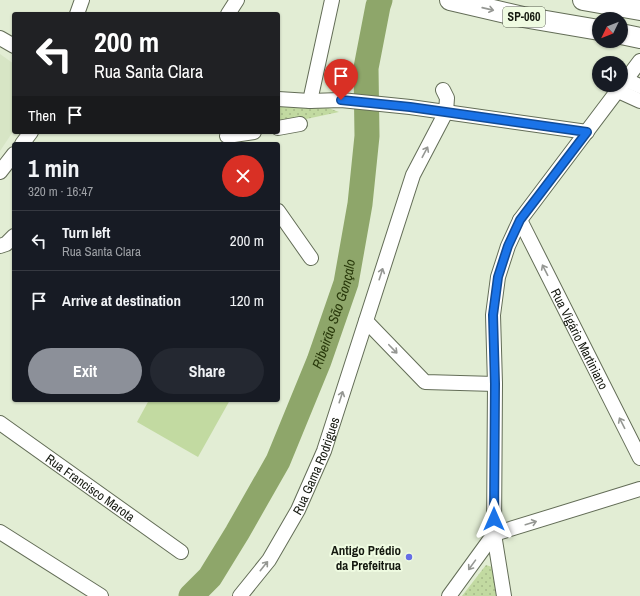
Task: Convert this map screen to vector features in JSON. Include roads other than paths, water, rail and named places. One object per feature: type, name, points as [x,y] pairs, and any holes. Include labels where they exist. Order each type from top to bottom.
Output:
[{"type":"highway","name":"SP-060","points":[[450,0],[523,16],[592,29]]},
{"type":"highway","points":[[583,0],[640,10]]},
{"type":"highway","points":[[628,35],[640,38]]},
{"type":"street","points":[[77,12],[82,0]]},
{"type":"street","points":[[229,12],[237,0]]},
{"type":"street","points":[[310,101],[332,0]]},
{"type":"street","points":[[0,38],[12,45]]},
{"type":"street","points":[[628,78],[640,61]]},
{"type":"street","points":[[628,86],[640,86]]},
{"type":"street","points":[[443,90],[447,98],[446,112]]},
{"type":"street","points":[[628,91],[640,101]]},
{"type":"street","points":[[504,596],[494,534],[495,384],[493,315],[498,277],[508,246],[520,220],[617,92]]},
{"type":"street","points":[[280,99],[310,101],[341,100],[410,107],[587,132]]},
{"type":"street","name":"Rua Gama Rodrigues","points":[[240,596],[269,560],[298,510],[324,451],[413,175],[446,112]]},
{"type":"street","points":[[280,128],[300,124]]},
{"type":"street","points":[[227,137],[243,134]]},
{"type":"street","points":[[0,172],[12,157]]},
{"type":"street","points":[[280,214],[311,258]]},
{"type":"street","name":"Rua Vigário Martiniano","points":[[520,220],[640,458]]},
{"type":"street","points":[[0,246],[6,244],[12,238]]},
{"type":"street","points":[[366,321],[426,382],[495,384]]},
{"type":"street","name":"Rua Francisco Marota","points":[[0,423],[181,552]]},
{"type":"street","points":[[450,596],[494,534],[640,489]]},
{"type":"street","points":[[0,532],[100,596]]},
{"type":"waterway","name":"Ribeirão São Gonçalo","points":[[191,596],[210,577],[278,461],[319,361],[346,283],[360,204],[367,136],[366,68],[380,0]]},
{"type":"place","name":"Antigo Prédio da Prefeitrua","points":[[409,557]]}]
